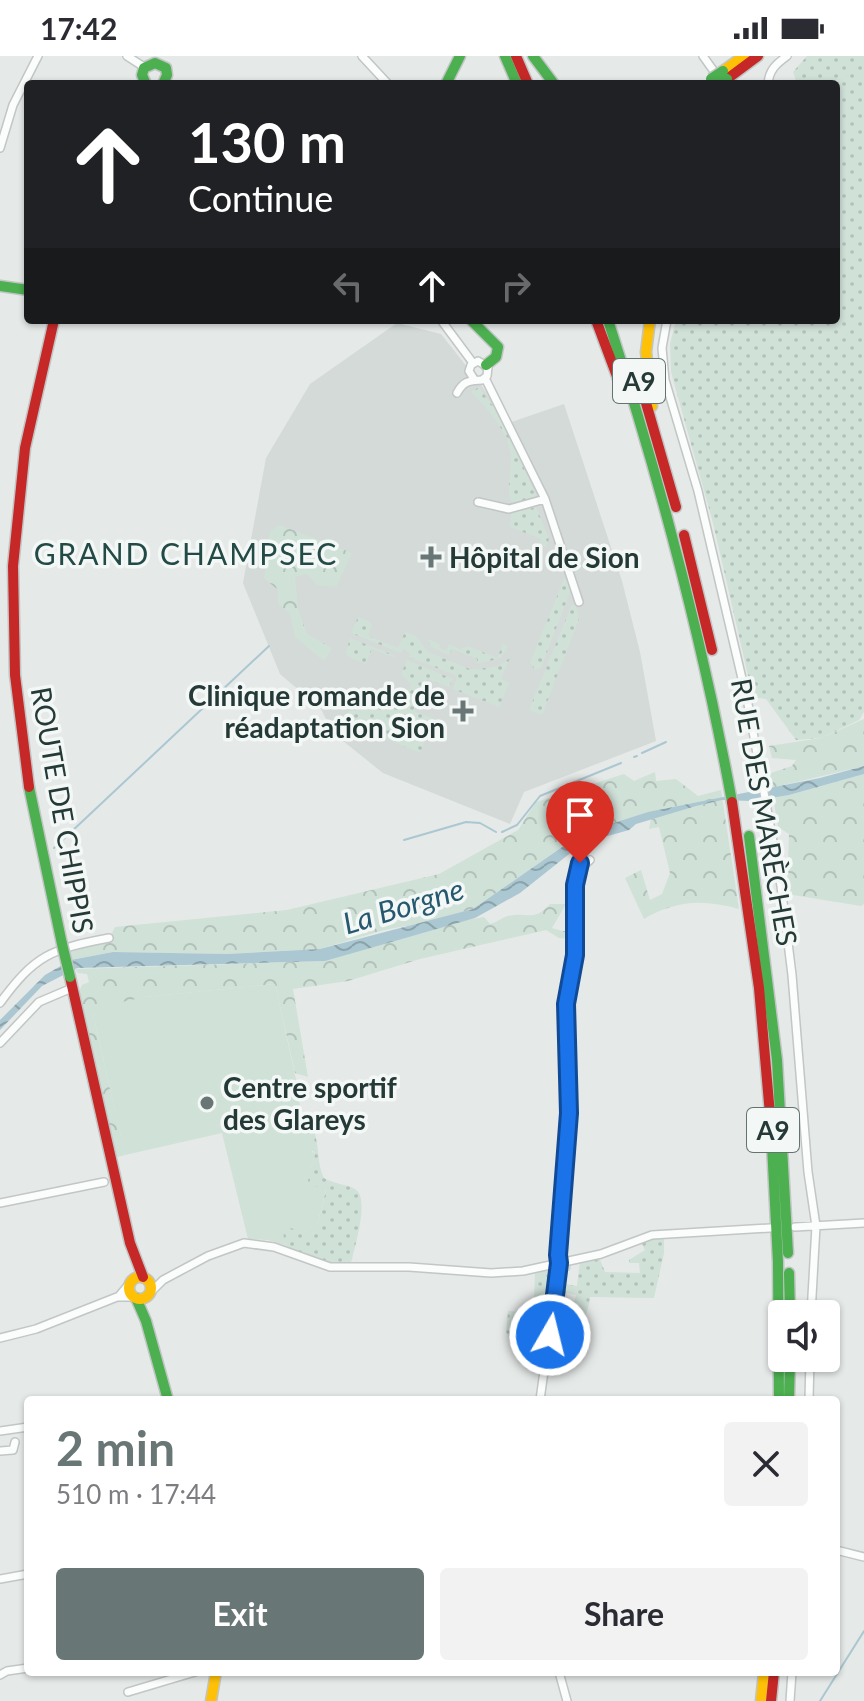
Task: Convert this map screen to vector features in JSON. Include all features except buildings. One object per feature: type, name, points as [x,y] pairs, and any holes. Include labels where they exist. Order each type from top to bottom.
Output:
[{"type":"main road","points":[[448,80],[460,56]]},
{"type":"main road","points":[[505,56],[515,80]]},
{"type":"main road","points":[[516,56],[526,80]]},
{"type":"main road","points":[[531,56],[542,80]]},
{"type":"main road","points":[[531,56],[551,80]]},
{"type":"main road","points":[[714,79],[744,56]]},
{"type":"main road","points":[[714,79],[758,56]]},
{"type":"main road","points":[[144,80],[142,75],[151,62],[167,62]]},
{"type":"main road","points":[[0,280],[24,282]]},
{"type":"main road","points":[[0,286],[24,289]]},
{"type":"main road","name":"ROUTE DE CHIPPIS","points":[[56,324],[34,402],[20,479],[13,561],[15,689],[25,766],[130,1243],[145,1278],[151,1284],[147,1309],[167,1396]]},
{"type":"main road","points":[[475,324],[498,347],[496,357],[486,365]]},
{"type":"main road","points":[[598,324],[667,507]]},
{"type":"main road","name":"A9","points":[[609,324],[667,507],[725,733]]},
{"type":"main road","name":"A9","points":[[620,324],[658,442],[696,580],[748,861],[770,991],[780,1092],[789,1300]]},
{"type":"main road","points":[[650,324],[646,359],[658,442]]},
{"type":"main road","name":"A9","points":[[748,861],[773,1137],[779,1266],[779,1396]]},
{"type":"main road","name":"ROUTE DE CHIPPIS","points":[[130,1243],[130,1291],[151,1337]]},
{"type":"main road","points":[[131,1282],[136,1278],[145,1278]]},
{"type":"main road","points":[[135,1298],[142,1299],[150,1294]]},
{"type":"main road","points":[[789,1396],[790,1372]]},
{"type":"main road","points":[[211,1701],[215,1676]]},
{"type":"main road","points":[[761,1701],[764,1676]]},
{"type":"main road","points":[[771,1701],[774,1676]]},
{"type":"street","points":[[26,80],[38,56]]},
{"type":"street","points":[[127,56],[151,62]]},
{"type":"street","points":[[362,56],[384,80]]},
{"type":"street","points":[[703,56],[714,79]]},
{"type":"street","points":[[768,80],[773,67],[787,56]]},
{"type":"street","points":[[0,148],[13,105],[24,83]]},
{"type":"street","points":[[444,324],[473,363]]},
{"type":"street","name":"RUE DES MARÈCHES","points":[[666,324],[662,348],[665,380],[708,533],[757,750],[776,856],[794,989],[808,1172],[816,1226],[812,1300]]},
{"type":"street","points":[[474,379],[469,371],[478,361],[486,365],[485,378],[545,499],[579,602]]},
{"type":"street","points":[[457,393],[474,379],[485,378]]},
{"type":"street","points":[[478,502],[509,509],[545,499]]},
{"type":"street","points":[[541,1396],[559,1263],[569,1113],[566,1004],[575,955],[575,885],[580,866],[590,860]]},
{"type":"street","points":[[0,1003],[22,973],[44,956],[69,946],[109,938]]},
{"type":"street","points":[[0,1043],[39,1002],[71,982]]},
{"type":"street","points":[[0,1203],[104,1182]]},
{"type":"street","points":[[795,1227],[864,1223]]},
{"type":"street","points":[[150,1294],[168,1277],[220,1250],[244,1243],[274,1247],[319,1264],[343,1268],[409,1267],[491,1273],[523,1271],[601,1254],[652,1235],[770,1228]]},
{"type":"street","points":[[145,1278],[168,1277]]},
{"type":"street","points":[[117,1297],[131,1282]]},
{"type":"street","points":[[0,1338],[36,1329],[117,1297],[135,1298]]},
{"type":"street","points":[[809,1396],[810,1372]]},
{"type":"street","points":[[0,1431],[24,1428]]},
{"type":"street","points":[[0,1451],[13,1450],[15,1442]]},
{"type":"street","points":[[840,1551],[864,1557]]},
{"type":"street","points":[[0,1579],[24,1575]]},
{"type":"street","points":[[0,1675],[24,1669]]},
{"type":"street","points":[[128,1692],[182,1676]]},
{"type":"street","points":[[560,1676],[567,1701]]},
{"type":"street","points":[[790,1701],[792,1676]]},
{"type":"shaded area","name":"Hôpital de Sion","points":[[396,324],[401,324],[441,334],[482,386],[506,424],[564,404],[622,581],[640,652],[656,741],[524,792],[510,824],[383,773],[333,733],[321,709],[280,674],[243,583],[266,458],[310,384]]},
{"type":"green space","points":[[807,56],[864,56],[864,712],[859,720],[821,738],[796,740],[766,699],[753,697],[713,523],[671,372],[670,344],[675,324],[840,324],[840,80],[796,80],[793,72]]},
{"type":"green space","points":[[479,387],[506,424],[536,497],[513,504],[509,494],[510,451],[492,415],[471,392]]},
{"type":"green space","points":[[536,507],[549,539],[546,547],[540,545],[541,539],[510,527],[511,514]]},
{"type":"green space","points":[[280,525],[352,553],[336,587],[317,585],[307,574],[295,577],[298,609],[307,634],[332,648],[324,661],[295,637],[290,613],[278,604],[278,590],[264,578],[269,536],[271,530]]},
{"type":"green space","points":[[567,578],[570,592],[541,668],[535,670],[530,663]]},
{"type":"green space","points":[[572,604],[576,606],[579,619],[542,715],[529,710]]},
{"type":"green space","points":[[358,617],[372,625],[368,636],[398,648],[405,632],[416,636],[428,652],[472,670],[498,666],[510,658],[501,679],[509,683],[499,707],[453,689],[457,676],[409,657],[410,653],[403,649],[401,653],[351,633]]},
{"type":"green space","points":[[350,638],[396,656],[372,649],[366,664],[346,653]]},
{"type":"green space","points":[[428,639],[440,644],[439,648],[446,651],[449,644],[460,649],[468,646],[497,658],[503,644],[508,646],[501,658],[477,664],[477,659],[452,649],[449,655],[431,647]]},
{"type":"green space","points":[[407,660],[453,679],[449,687],[427,679],[414,711],[434,719],[420,753],[344,721],[348,711],[365,710],[370,698],[395,698],[404,694],[411,684],[401,674]]},
{"type":"green space","points":[[864,719],[864,766],[771,788],[768,774],[792,766],[796,760],[772,758],[769,746],[821,738]]},
{"type":"green space","points":[[655,772],[656,781],[676,779],[698,796],[721,790],[739,909],[690,903],[667,908],[644,919],[625,878],[641,870],[650,900],[662,894],[670,873],[659,827],[649,829],[651,818],[648,812],[578,836],[473,909],[426,922],[384,930],[320,949],[227,954],[113,952],[71,960],[70,948],[108,941],[115,927],[287,910],[439,874],[518,830],[536,802],[624,774],[634,781]]},
{"type":"green space","points":[[864,774],[864,904],[793,895],[787,889],[789,834],[778,827],[773,796],[789,795]]},
{"type":"green space","points":[[550,904],[566,904],[552,928],[574,931],[574,939],[559,938],[546,930],[420,959],[348,981],[293,989],[308,1077],[295,1073],[275,984],[144,997],[93,1014],[125,1155],[117,1157],[78,994],[82,985],[89,982],[87,974],[78,973],[75,969],[324,961],[454,922],[484,917],[490,924],[508,916],[534,915]]},
{"type":"green space","name":"Centre sportif des Glareys","points":[[275,984],[298,1089],[302,1124],[310,1126],[307,1140],[315,1142],[307,1184],[326,1189],[315,1234],[282,1226],[285,1245],[248,1239],[222,1133],[125,1155],[92,1009],[144,997]]},
{"type":"green space","points":[[303,1118],[316,1137],[324,1178],[351,1187],[359,1194],[360,1222],[349,1264],[323,1262],[285,1245],[281,1225],[315,1234],[326,1190],[307,1184],[315,1153],[305,1137]]},
{"type":"green space","points":[[664,1237],[664,1253],[654,1298],[590,1297],[581,1342],[552,1339],[557,1309],[573,1309],[572,1314],[580,1315],[582,1307],[574,1304],[576,1295],[567,1293],[566,1303],[557,1304],[563,1266],[571,1264],[570,1271],[565,1271],[564,1284],[577,1286],[580,1262],[599,1257],[605,1272],[640,1273],[639,1263],[629,1263],[629,1260],[645,1250],[641,1242]]},
{"type":"green space","points":[[550,1269],[556,1274],[553,1300],[534,1299],[535,1273]]},
{"type":"green space","points":[[508,1311],[552,1314],[545,1356],[513,1352],[514,1339],[506,1332]]},
{"type":"water","points":[[864,766],[864,774],[789,795],[751,801],[722,800],[696,806],[583,843],[520,893],[475,918],[325,961],[77,968],[42,986],[0,1030],[0,1020],[45,975],[71,960],[113,952],[227,954],[320,949],[473,909],[578,836],[620,821],[648,812],[820,778]]},
{"type":"waterway","points":[[54,848],[269,646]]},
{"type":"waterway","points":[[642,753],[666,742]]},
{"type":"waterway","points":[[502,832],[517,825],[540,796],[621,763]]},
{"type":"waterway","points":[[404,840],[466,822],[480,823],[496,832]]},
{"type":"waterway","points":[[840,1669],[864,1631]]},
{"type":"waterway","points":[[820,1701],[836,1676]]},
{"type":"traffic: fast","points":[[448,80],[460,56]]},
{"type":"traffic: fast","points":[[505,56],[515,80]]},
{"type":"traffic: fast","points":[[533,56],[551,80]]},
{"type":"traffic: fast","points":[[144,80],[144,68],[155,63],[166,68],[165,80]]},
{"type":"traffic: fast","points":[[711,79],[723,71]]},
{"type":"traffic: fast","points":[[0,286],[24,289]]},
{"type":"traffic: fast","points":[[475,324],[498,347],[496,357],[486,365]]},
{"type":"traffic: fast","points":[[609,324],[678,559],[732,802]]},
{"type":"traffic: fast","points":[[29,787],[62,944]]},
{"type":"traffic: fast","points":[[749,836],[777,1060],[788,1253]]},
{"type":"traffic: fast","points":[[62,944],[70,977]]},
{"type":"traffic: fast","points":[[771,1126],[778,1262],[779,1396]]},
{"type":"traffic: fast","points":[[789,1273],[790,1300]]},
{"type":"traffic: fast","points":[[136,1298],[146,1321],[167,1396]]},
{"type":"traffic: fast","points":[[789,1396],[790,1372]]},
{"type":"traffic: slow","points":[[723,71],[744,56]]},
{"type":"traffic: slow","points":[[650,324],[646,352],[652,406]]},
{"type":"traffic: slow","points":[[140,1277],[148,1280],[151,1288],[148,1296],[140,1299],[132,1296],[129,1288],[132,1280],[140,1277]]},
{"type":"traffic: slow","points":[[211,1701],[215,1676]]},
{"type":"traffic: slow","points":[[761,1701],[764,1676]]},
{"type":"traffic: jam","points":[[516,56],[526,80]]},
{"type":"traffic: jam","points":[[727,79],[758,56]]},
{"type":"traffic: jam","points":[[29,787],[15,675],[13,566],[25,448],[53,324]]},
{"type":"traffic: jam","points":[[597,324],[621,387]]},
{"type":"traffic: jam","points":[[644,396],[676,507]]},
{"type":"traffic: jam","points":[[684,535],[712,650]]},
{"type":"traffic: jam","points":[[732,802],[759,988],[771,1126]]},
{"type":"traffic: jam","points":[[70,977],[130,1243],[143,1277]]},
{"type":"traffic: jam","points":[[771,1701],[774,1676]]},
{"type":"place","name":"Hôpital de Sion","points":[[431,557]]},
{"type":"place","name":"Clinique romande de réadaptation Sion","points":[[463,711]]},
{"type":"place","name":"Centre sportif des Glareys","points":[[207,1103]]},
{"type":"district","name":"GRAND CHAMPSEC","points":[[186,553]]},
{"type":"route","points":[[550,1335],[559,1263],[569,1113],[566,1004],[575,955],[575,885],[580,863]]},
{"type":"water label","name":"La Borgne","points":[[403,905]]}]
